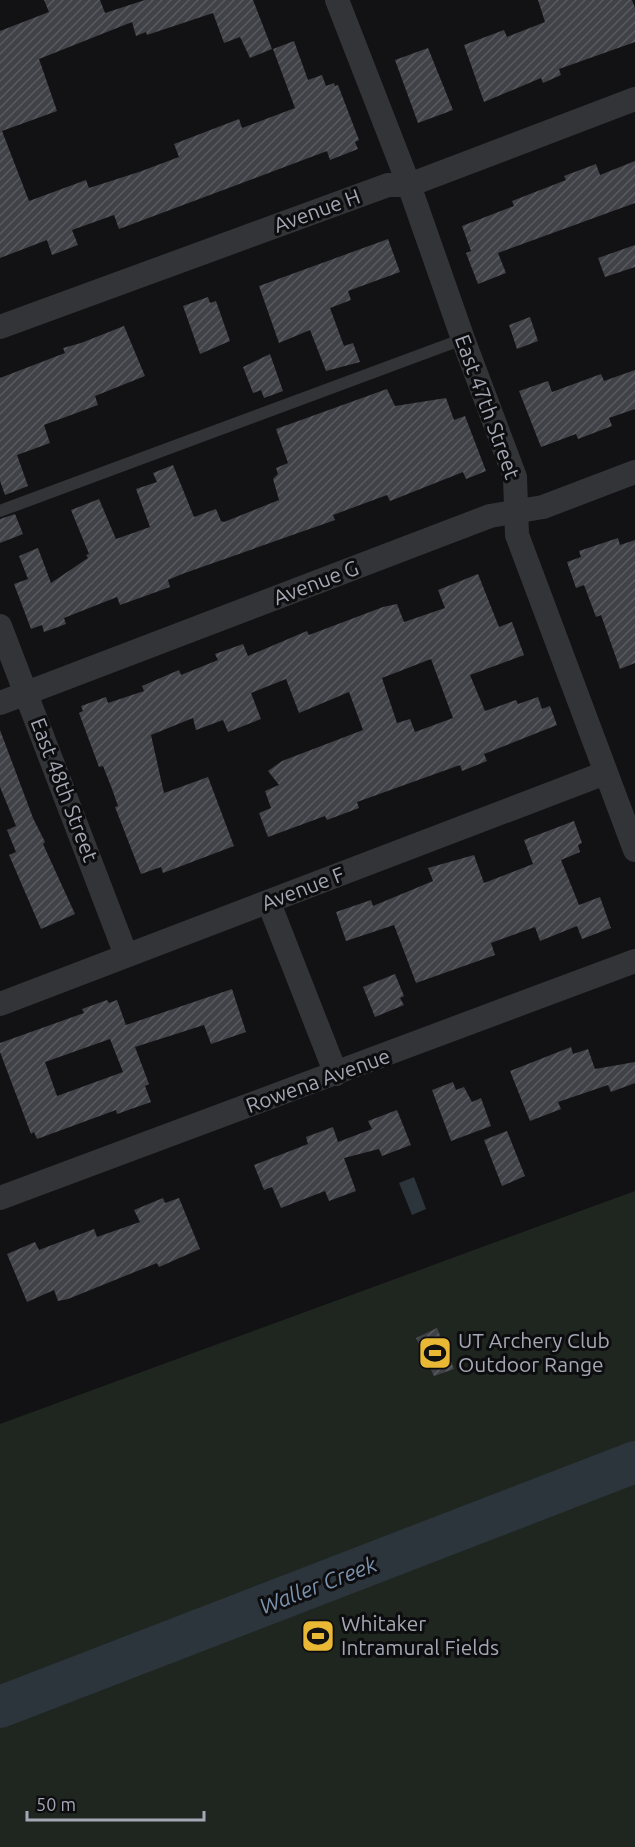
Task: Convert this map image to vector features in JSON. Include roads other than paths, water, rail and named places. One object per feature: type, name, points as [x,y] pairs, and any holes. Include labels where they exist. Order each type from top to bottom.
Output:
[{"type":"street","name":"East 47th Street","points":[[337,0],[409,185],[515,477],[518,535],[635,850]]},
{"type":"street","name":"Avenue H","points":[[0,327],[388,185],[409,185],[635,99]]},
{"type":"street","name":"Avenue G","points":[[0,703],[490,516],[543,507],[635,472]]},
{"type":"street","name":"East 48th Street","points":[[0,626],[28,693],[126,955]]},
{"type":"street","name":"Avenue F","points":[[0,1004],[605,773]]},
{"type":"street","points":[[269,903],[336,1074]]},
{"type":"street","name":"Rowena Avenue","points":[[1,1196],[336,1074],[635,961]]},
{"type":"lane","points":[[0,511],[463,339]]},
{"type":"waterway","name":"Waller Creek","points":[[0,1707],[635,1462]]},
{"type":"place","name":"UT Archery Club Outdoor Range","points":[[435,1353]]},
{"type":"place","name":"Whitaker Intramural Fields","points":[[318,1636]]}]
